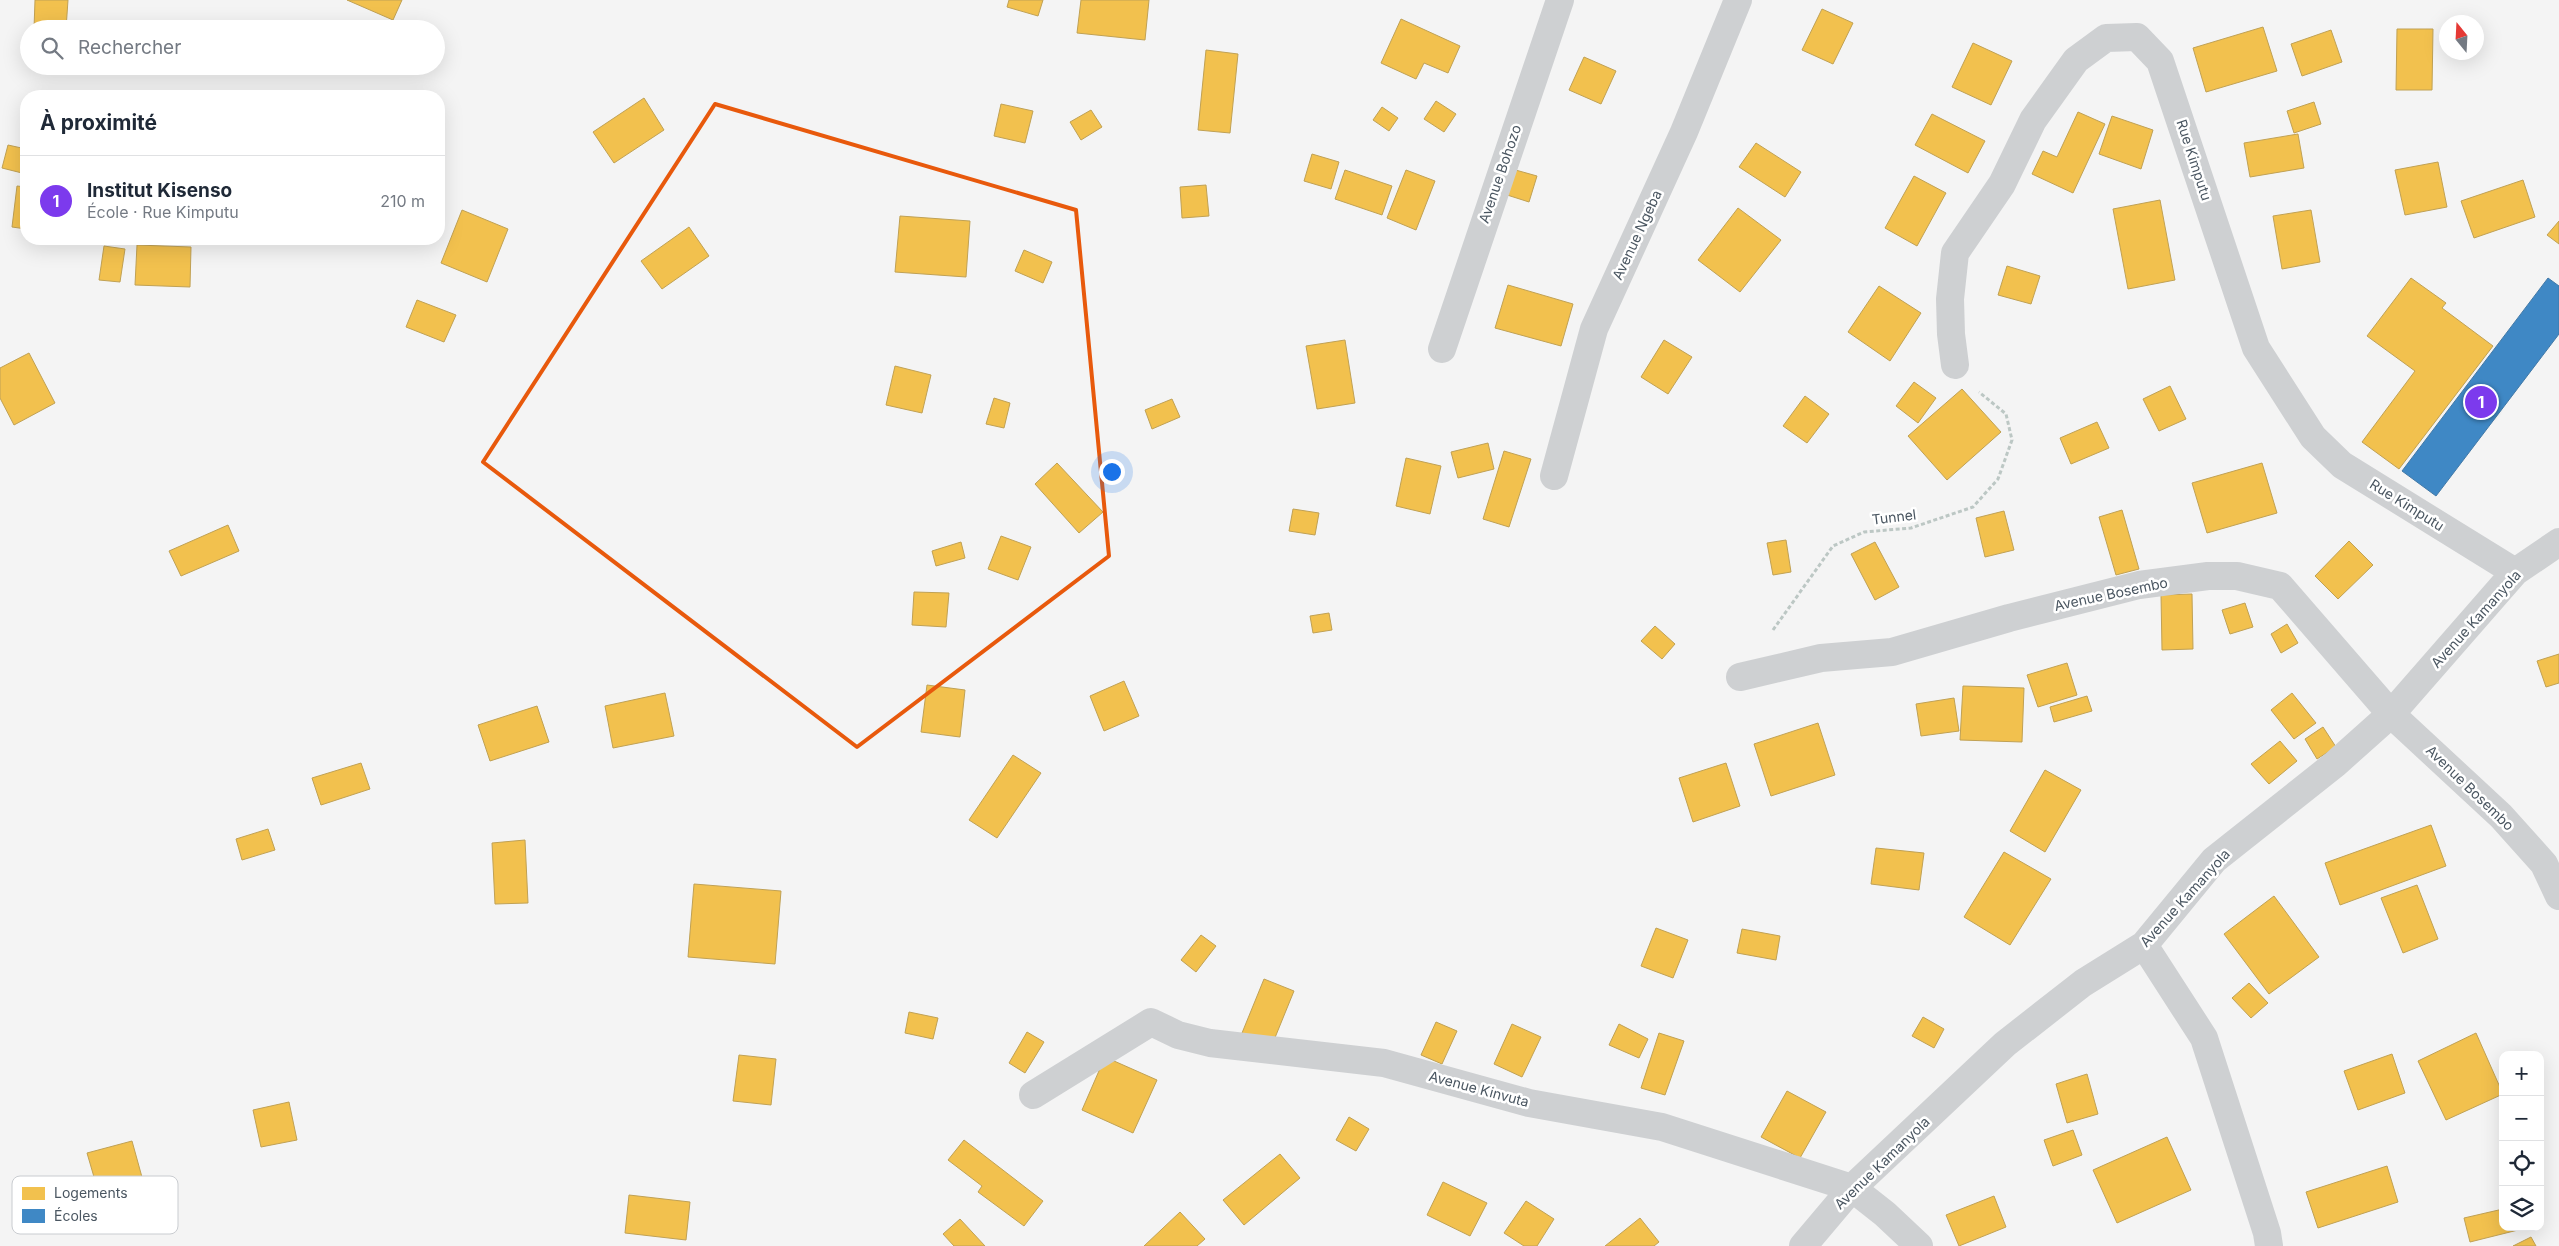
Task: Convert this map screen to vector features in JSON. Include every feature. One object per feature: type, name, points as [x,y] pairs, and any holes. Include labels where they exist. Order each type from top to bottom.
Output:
[{"type":"street","name":"Avenue Bohozo","points":[[1442,349],[1560,0]]},
{"type":"street","name":"Avenue Ngeba","points":[[1554,476],[1594,329],[1684,132],[1738,0]]},
{"type":"street","name":"Rue Kimputu","points":[[1956,365],[1951,334],[1950,299],[1955,253],[2002,184],[2033,120],[2076,60],[2106,38],[2137,37],[2160,61],[2256,348],[2313,436],[2342,465],[2515,572]]},
{"type":"street","name":"Avenue Kamanyola","points":[[1803,1246],[1852,1188],[2005,1044],[2083,983],[2144,945],[2214,860],[2335,764],[2391,714],[2515,572],[2559,542]]},
{"type":"street","name":"Avenue Bosembo","points":[[1740,677],[1821,658],[1892,652],[2010,618],[2139,585],[2208,576],[2237,576],[2280,586],[2391,714],[2501,816],[2544,864],[2559,896]]},
{"type":"street","points":[[2144,945],[2204,1038],[2267,1233],[2269,1246]]},
{"type":"street","name":"Avenue Kinvuta","points":[[1033,1095],[1151,1022],[1178,1034],[1210,1043],[1384,1063],[1529,1104],[1662,1127],[1852,1188],[1885,1214],[1919,1246]]},
{"type":"path","name":"Tunnel","points":[[1772,631],[1833,546],[1864,532],[1911,528],[1973,507],[1998,479],[2012,440],[2006,414],[1970,385],[1956,365]]},
{"type":"highlighted area","points":[[715,104],[1076,210],[1109,556],[857,747],[483,462]]},
{"type":"building: Logements","points":[[35,0],[68,0],[67,20],[34,20]]},
{"type":"building: Logements","points":[[347,0],[402,0],[393,20]]},
{"type":"building: Logements","points":[[1009,0],[1043,0],[1038,16],[1007,7]]},
{"type":"building: Logements","points":[[1081,0],[1149,0],[1145,40],[1077,33]]},
{"type":"building: Logements","points":[[1822,9],[1853,23],[1833,64],[1802,50]]},
{"type":"building: Logements","points":[[1401,19],[1460,46],[1448,73],[1424,63],[1416,79],[1381,63]]},
{"type":"building: Logements","points":[[2263,27],[2277,71],[2206,92],[2193,48]]},
{"type":"building: Logements","points":[[2397,29],[2433,29],[2432,90],[2396,90]]},
{"type":"building: Logements","points":[[2331,30],[2342,62],[2302,76],[2291,44]]},
{"type":"building: Logements","points":[[1973,43],[2012,61],[1991,105],[1952,87]]},
{"type":"building: Logements","points":[[1206,50],[1238,54],[1230,133],[1198,130]]},
{"type":"building: Logements","points":[[1584,57],[1616,71],[1601,104],[1569,90]]},
{"type":"building: Logements","points":[[644,98],[664,130],[614,163],[593,132]]},
{"type":"building: Logements","points":[[1436,101],[1456,114],[1444,132],[1424,119]]},
{"type":"building: Logements","points":[[2314,102],[2321,124],[2294,133],[2287,111]]},
{"type":"building: Logements","points":[[1001,104],[1033,111],[1025,143],[994,136]]},
{"type":"building: Logements","points":[[1382,107],[1398,118],[1389,131],[1373,120]]},
{"type":"building: Logements","points":[[1091,110],[1102,127],[1081,140],[1070,122]]},
{"type":"building: Logements","points":[[2078,112],[2105,124],[2073,193],[2032,174],[2043,151],[2057,157]]},
{"type":"building: Logements","points":[[1932,114],[1985,141],[1968,173],[1915,145]]},
{"type":"building: Logements","points":[[2112,116],[2153,130],[2141,169],[2099,154]]},
{"type":"building: Logements","points":[[2298,134],[2304,168],[2250,177],[2244,143]]},
{"type":"building: Logements","points":[[1756,143],[1801,172],[1785,197],[1739,167]]},
{"type":"building: Logements","points":[[8,145],[20,148],[20,172],[2,168]]},
{"type":"building: Logements","points":[[1312,154],[1339,162],[1331,189],[1304,181]]},
{"type":"building: Logements","points":[[2438,162],[2447,207],[2405,215],[2395,170]]},
{"type":"building: Logements","points":[[1512,169],[1537,176],[1529,202],[1504,194]]},
{"type":"building: Logements","points":[[1345,170],[1392,186],[1382,215],[1335,199]]},
{"type":"building: Logements","points":[[1406,170],[1435,181],[1416,230],[1387,218]]},
{"type":"building: Logements","points":[[1914,176],[1946,193],[1917,246],[1885,228]]},
{"type":"building: Logements","points":[[2523,180],[2535,217],[2474,238],[2461,201]]},
{"type":"building: Logements","points":[[1206,185],[1209,216],[1182,218],[1180,187]]},
{"type":"building: Logements","points":[[17,186],[20,186],[20,228],[12,227]]},
{"type":"building: Logements","points":[[2160,200],[2175,280],[2128,289],[2113,209]]},
{"type":"building: Logements","points":[[1738,208],[1781,240],[1740,292],[1698,260]]},
{"type":"building: Logements","points":[[462,210],[508,229],[487,282],[441,263]]},
{"type":"building: Logements","points":[[2311,210],[2320,262],[2282,269],[2273,216]]},
{"type":"building: Logements","points":[[900,216],[970,221],[966,277],[895,272]]},
{"type":"building: Logements","points":[[2559,221],[2559,244],[2547,235]]},
{"type":"building: Logements","points":[[689,227],[709,256],[662,289],[641,261]]},
{"type":"building: Logements","points":[[137,245],[191,247],[190,287],[135,285]]},
{"type":"building: Logements","points":[[104,246],[125,249],[120,282],[99,280]]},
{"type":"building: Logements","points":[[1024,250],[1052,262],[1043,283],[1015,271]]},
{"type":"building: Logements","points":[[2007,266],[2040,276],[2031,304],[1998,295]]},
{"type":"building: Logements","points":[[2411,278],[2446,303],[2442,308],[2493,346],[2399,469],[2362,442],[2415,371],[2367,336]]},
{"type":"building: Logements","points":[[1508,285],[1573,304],[1561,346],[1495,328]]},
{"type":"building: Logements","points":[[1879,286],[1921,313],[1890,361],[1848,332]]},
{"type":"building: Logements","points":[[417,300],[456,315],[444,342],[406,327]]},
{"type":"building: Logements","points":[[1345,340],[1355,403],[1317,409],[1306,346]]},
{"type":"building: Logements","points":[[1664,340],[1692,357],[1668,394],[1641,377]]},
{"type":"building: Logements","points":[[29,353],[55,403],[14,425],[0,398],[0,368]]},
{"type":"building: Logements","points":[[895,366],[931,375],[922,413],[886,405]]},
{"type":"building: Logements","points":[[1914,382],[1936,398],[1918,423],[1896,406]]},
{"type":"building: Logements","points":[[2170,386],[2186,419],[2159,431],[2143,399]]},
{"type":"building: Logements","points":[[1962,389],[2001,432],[1947,480],[1908,436]]},
{"type":"building: Logements","points":[[1805,396],[1829,414],[1807,443],[1783,426]]},
{"type":"building: Logements","points":[[994,398],[1010,403],[1004,428],[986,424]]},
{"type":"building: Logements","points":[[1172,399],[1180,417],[1152,429],[1145,410]]},
{"type":"building: Logements","points":[[2097,422],[2109,448],[2071,464],[2060,438]]},
{"type":"building: Logements","points":[[1488,443],[1494,469],[1458,478],[1451,452]]},
{"type":"building: Logements","points":[[1504,451],[1531,459],[1509,527],[1483,519]]},
{"type":"building: Logements","points":[[1406,458],[1441,466],[1430,514],[1396,506]]},
{"type":"building: Logements","points":[[1057,463],[1103,512],[1079,533],[1035,484]]},
{"type":"building: Logements","points":[[2262,463],[2277,513],[2207,533],[2192,483]]},
{"type":"building: Logements","points":[[1293,509],[1319,513],[1315,535],[1289,531]]},
{"type":"building: Logements","points":[[2122,510],[2139,569],[2116,575],[2099,517]]},
{"type":"building: Logements","points":[[2004,511],[2014,550],[1985,557],[1976,518]]},
{"type":"building: Logements","points":[[228,525],[239,551],[181,576],[169,551]]},
{"type":"building: Logements","points":[[1001,536],[1031,547],[1018,580],[988,569]]},
{"type":"building: Logements","points":[[1786,540],[1791,572],[1773,575],[1767,543]]},
{"type":"building: Logements","points":[[2349,541],[2373,565],[2338,599],[2315,576]]},
{"type":"building: Logements","points":[[961,542],[965,558],[936,566],[932,551]]},
{"type":"building: Logements","points":[[1875,542],[1899,587],[1875,600],[1851,554]]},
{"type":"building: Logements","points":[[914,592],[949,593],[946,627],[912,625]]},
{"type":"building: Logements","points":[[2192,594],[2193,649],[2162,650],[2161,595]]},
{"type":"building: Logements","points":[[2245,603],[2253,627],[2230,634],[2222,610]]},
{"type":"building: Logements","points":[[1329,613],[1332,630],[1313,633],[1310,616]]},
{"type":"building: Logements","points":[[2287,624],[2298,643],[2281,653],[2271,634]]},
{"type":"building: Logements","points":[[1655,626],[1675,644],[1662,659],[1641,641]]},
{"type":"building: Logements","points":[[2559,654],[2559,683],[2546,687],[2537,661]]},
{"type":"building: Logements","points":[[2067,663],[2077,695],[2038,707],[2027,675]]},
{"type":"building: Logements","points":[[1124,681],[1139,716],[1104,731],[1090,696]]},
{"type":"building: Logements","points":[[927,685],[965,690],[960,737],[921,732]]},
{"type":"building: Logements","points":[[1963,686],[2024,688],[2022,742],[1960,740]]},
{"type":"building: Logements","points":[[665,693],[674,736],[613,748],[605,706]]},
{"type":"building: Logements","points":[[2292,693],[2316,723],[2294,739],[2271,710]]},
{"type":"building: Logements","points":[[2087,696],[2092,711],[2054,722],[2050,707]]},
{"type":"building: Logements","points":[[1954,698],[1959,731],[1921,736],[1916,704]]},
{"type":"building: Logements","points":[[537,706],[549,742],[490,761],[478,725]]},
{"type":"building: Logements","points":[[1818,723],[1835,775],[1771,796],[1754,744]]},
{"type":"building: Logements","points":[[2323,727],[2336,747],[2317,759],[2305,739]]},
{"type":"building: Logements","points":[[2280,741],[2297,761],[2269,784],[2251,764]]},
{"type":"building: Logements","points":[[1013,755],[1041,773],[997,838],[969,820]]},
{"type":"building: Logements","points":[[361,763],[370,789],[321,805],[312,778]]},
{"type":"building: Logements","points":[[1726,763],[1740,806],[1693,822],[1679,778]]},
{"type":"building: Logements","points":[[2045,770],[2081,790],[2045,852],[2010,831]]},
{"type":"building: Logements","points":[[2431,825],[2446,866],[2340,905],[2325,863]]},
{"type":"building: Logements","points":[[268,829],[275,850],[242,860],[236,839]]},
{"type":"building: Logements","points":[[525,840],[528,903],[495,904],[492,843]]},
{"type":"building: Logements","points":[[1876,848],[1924,853],[1919,890],[1871,884]]},
{"type":"building: Logements","points":[[2004,852],[2051,879],[2010,945],[1964,917]]},
{"type":"building: Logements","points":[[694,884],[781,891],[775,964],[688,957]]},
{"type":"building: Logements","points":[[2417,885],[2438,939],[2403,953],[2381,898]]},
{"type":"building: Logements","points":[[2274,896],[2319,957],[2269,994],[2224,934]]},
{"type":"building: Logements","points":[[1656,928],[1688,940],[1673,978],[1641,966]]},
{"type":"building: Logements","points":[[1742,929],[1780,936],[1776,960],[1737,953]]},
{"type":"building: Logements","points":[[1201,935],[1216,946],[1196,972],[1181,960]]},
{"type":"building: Logements","points":[[1264,979],[1294,991],[1272,1045],[1242,1033]]},
{"type":"building: Logements","points":[[2249,983],[2268,1003],[2251,1018],[2232,998]]},
{"type":"building: Logements","points":[[909,1012],[938,1018],[933,1039],[905,1033]]},
{"type":"building: Logements","points":[[1923,1017],[1944,1029],[1934,1048],[1912,1036]]},
{"type":"building: Logements","points":[[1436,1022],[1457,1031],[1442,1064],[1421,1055]]},
{"type":"building: Logements","points":[[1512,1024],[1541,1037],[1522,1077],[1494,1064]]},
{"type":"building: Logements","points":[[1619,1024],[1648,1039],[1639,1058],[1609,1045]]},
{"type":"building: Logements","points":[[1027,1032],[1044,1042],[1025,1073],[1009,1063]]},
{"type":"building: Logements","points":[[1659,1033],[1684,1041],[1665,1095],[1641,1088]]},
{"type":"building: Logements","points":[[2476,1033],[2499,1085],[2499,1096],[2446,1120],[2418,1061]]},
{"type":"building: Logements","points":[[2392,1054],[2405,1093],[2358,1110],[2344,1071]]},
{"type":"building: Logements","points":[[739,1055],[776,1059],[771,1105],[733,1101]]},
{"type":"building: Logements","points":[[1105,1057],[1157,1080],[1133,1133],[1082,1110]]},
{"type":"building: Logements","points":[[2087,1074],[2098,1114],[2067,1123],[2056,1084]]},
{"type":"building: Logements","points":[[1787,1091],[1826,1112],[1800,1158],[1761,1137]]},
{"type":"building: Logements","points":[[289,1102],[297,1140],[261,1147],[253,1110]]},
{"type":"building: Logements","points":[[1349,1117],[1369,1129],[1356,1151],[1336,1140]]},
{"type":"building: Logements","points":[[2073,1130],[2082,1155],[2053,1166],[2044,1140]]},
{"type":"building: Logements","points":[[2167,1137],[2191,1190],[2117,1223],[2093,1170]]},
{"type":"building: Logements","points":[[964,1140],[1043,1201],[1024,1226],[978,1192],[982,1186],[948,1160]]},
{"type":"building: Logements","points":[[132,1141],[142,1176],[94,1176],[87,1153]]},
{"type":"building: Logements","points":[[1280,1154],[1300,1178],[1244,1225],[1223,1200]]},
{"type":"building: Logements","points":[[2387,1166],[2398,1202],[2318,1228],[2306,1192]]},
{"type":"building: Logements","points":[[1443,1182],[1487,1203],[1470,1236],[1427,1215]]},
{"type":"building: Logements","points":[[629,1195],[690,1202],[686,1240],[625,1233]]},
{"type":"building: Logements","points":[[1994,1196],[2006,1227],[1959,1246],[1946,1215]]},
{"type":"building: Logements","points":[[1526,1201],[1554,1219],[1537,1246],[1524,1246],[1504,1233]]},
{"type":"building: Logements","points":[[2499,1210],[2499,1231],[2514,1231],[2470,1242],[2464,1218]]},
{"type":"building: Logements","points":[[1180,1212],[1205,1239],[1197,1246],[1144,1246]]},
{"type":"building: Logements","points":[[1640,1218],[1659,1242],[1654,1246],[1605,1246]]},
{"type":"building: Logements","points":[[960,1219],[985,1246],[954,1246],[943,1234]]},
{"type":"building: Logements","points":[[2531,1237],[2536,1246],[2513,1246]]},
{"type":"building: Écoles","points":[[2548,278],[2559,286],[2559,334],[2436,496],[2402,471]]},
{"type":"place","name":"Institut Kisenso","points":[[2481,402]]}]
